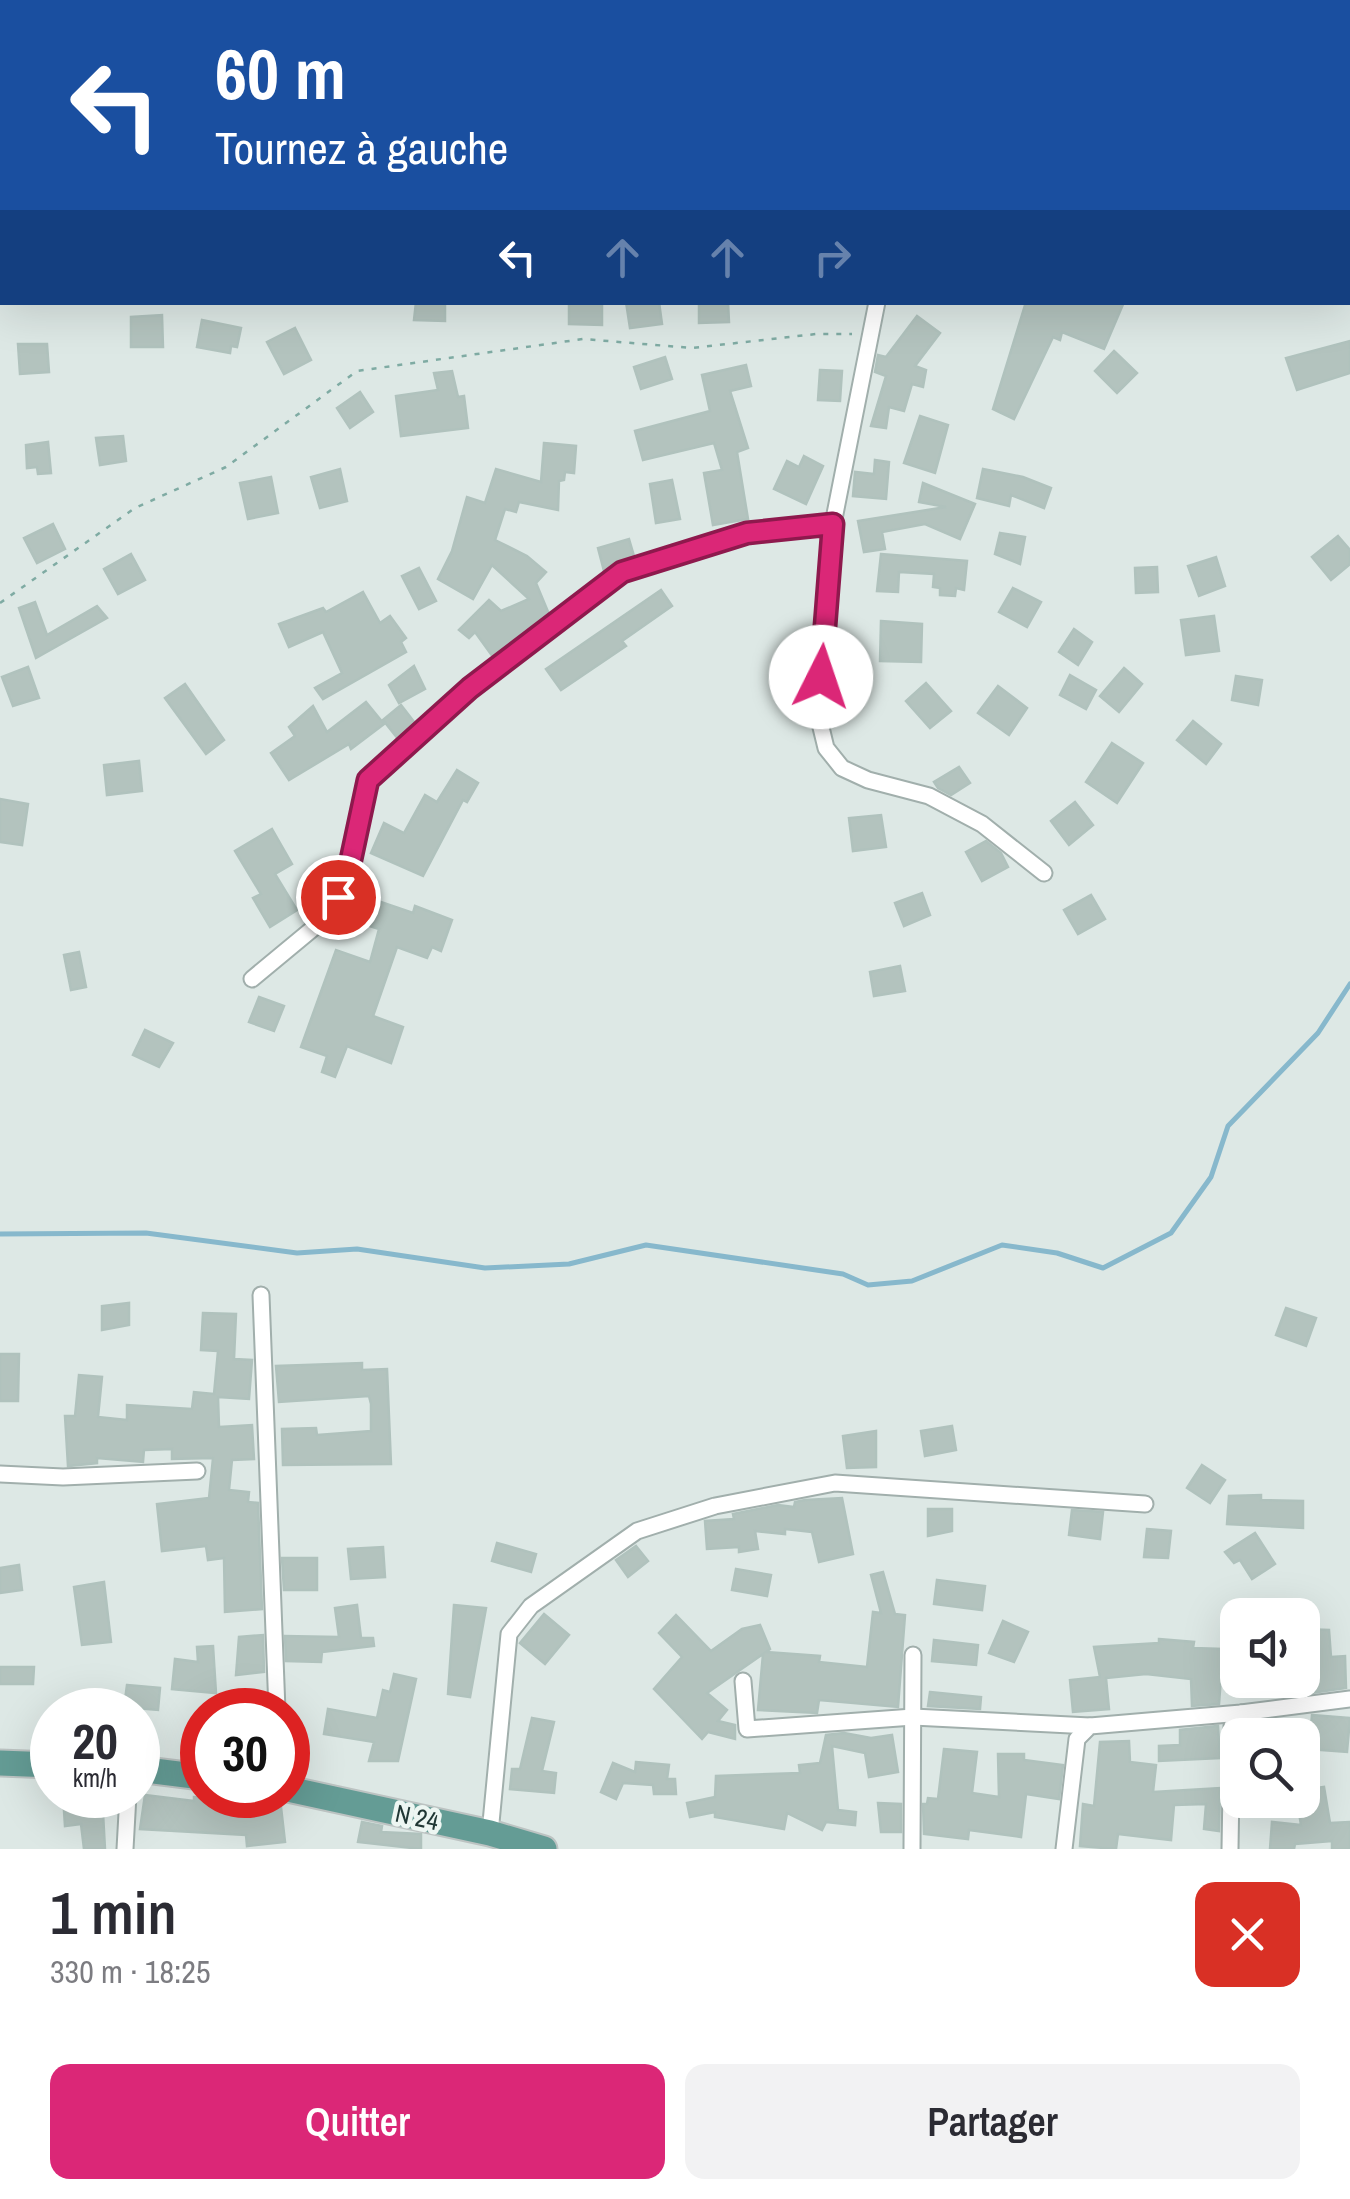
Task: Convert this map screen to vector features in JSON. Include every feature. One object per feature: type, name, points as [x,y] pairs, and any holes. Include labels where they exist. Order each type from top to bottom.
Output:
[{"type":"main road","points":[[0,1763],[30,1764]]},
{"type":"main road","name":"N 24","points":[[310,1794],[490,1833],[526,1848]]},
{"type":"street","points":[[876,305],[833,524],[818,716],[826,748],[842,768],[929,796],[982,824],[1044,873]]},
{"type":"street","points":[[252,980],[328,916],[347,878],[368,780],[470,688],[622,572],[747,533],[833,524]]},
{"type":"street","points":[[261,1295],[275,1688]]},
{"type":"street","points":[[0,1474],[63,1477],[197,1472]]},
{"type":"street","points":[[490,1833],[496,1738],[509,1634],[531,1606],[637,1531],[714,1506],[835,1483],[1145,1504]]},
{"type":"street","points":[[912,1849],[913,1655]]},
{"type":"street","points":[[744,1681],[747,1729],[914,1717],[1090,1726],[1350,1699]]},
{"type":"street","points":[[1230,1849],[1232,1726],[1242,1713]]},
{"type":"street","points":[[1064,1849],[1077,1739],[1090,1726]]},
{"type":"street","points":[[124,1849],[126,1818]]},
{"type":"path","points":[[0,603],[135,508],[226,466],[357,371],[583,339],[692,348],[816,334],[868,335]]},
{"type":"building","points":[[416,305],[445,305],[445,321],[414,320]]},
{"type":"building","points":[[569,305],[602,305],[602,325],[569,324]]},
{"type":"building","points":[[626,305],[659,305],[662,324],[630,328]]},
{"type":"building","points":[[699,305],[728,305],[729,322],[699,323]]},
{"type":"building","points":[[1025,305],[1123,305],[1104,349],[1062,332],[1060,340],[1053,337],[1014,419],[993,409]]},
{"type":"building","points":[[162,315],[163,347],[131,347],[131,317]]},
{"type":"building","points":[[917,316],[940,333],[915,366],[926,370],[923,387],[912,384],[904,411],[889,407],[886,428],[871,426],[886,376],[875,372],[878,355],[886,357]]},
{"type":"building","points":[[202,320],[241,328],[237,347],[231,346],[230,353],[197,347]]},
{"type":"building","points":[[295,328],[311,360],[284,374],[267,342]]},
{"type":"building","points":[[1350,341],[1350,373],[1297,390],[1286,358]]},
{"type":"building","points":[[18,344],[47,344],[49,372],[20,374]]},
{"type":"building","points":[[1114,351],[1137,373],[1117,393],[1095,371]]},
{"type":"building","points":[[665,357],[672,379],[641,389],[634,367]]},
{"type":"building","points":[[746,365],[751,386],[730,391],[748,448],[737,452],[748,519],[713,525],[704,473],[722,470],[714,443],[643,460],[635,431],[710,411],[702,375]]},
{"type":"building","points":[[820,370],[842,371],[840,401],[818,400]]},
{"type":"building","points":[[452,371],[458,397],[464,396],[468,428],[401,436],[396,396],[438,390],[434,373]]},
{"type":"building","points":[[360,392],[373,412],[350,428],[337,408]]},
{"type":"building","points":[[920,416],[948,425],[935,473],[904,463]]},
{"type":"building","points":[[123,436],[126,461],[100,465],[96,438]]},
{"type":"building","points":[[48,442],[51,473],[38,474],[37,467],[27,468],[26,445]]},
{"type":"building","points":[[544,443],[576,446],[574,473],[565,472],[564,480],[559,481],[558,510],[519,502],[516,512],[505,509],[495,540],[527,556],[546,572],[536,583],[549,614],[493,657],[475,632],[469,638],[459,630],[489,600],[501,611],[529,599],[492,565],[473,599],[438,579],[452,551],[467,497],[485,503],[496,469],[541,482]]},
{"type":"building","points":[[804,456],[823,466],[806,504],[774,489],[787,461],[799,467]]},
{"type":"building","points":[[875,460],[889,462],[886,499],[853,496],[855,472],[874,474]]},
{"type":"building","points":[[340,469],[347,501],[320,508],[311,477]]},
{"type":"building","points":[[983,469],[1023,477],[1051,488],[1044,508],[1011,495],[1009,506],[977,498]]},
{"type":"building","points":[[271,477],[278,513],[248,519],[240,483]]},
{"type":"building","points":[[672,480],[680,519],[656,523],[650,484]]},
{"type":"building","points":[[923,483],[975,504],[960,539],[925,524],[882,532],[885,549],[864,552],[858,521],[946,507],[919,502]]},
{"type":"building","points":[[53,524],[65,549],[37,563],[24,538]]},
{"type":"building","points":[[1000,533],[1025,537],[1020,564],[995,554]]},
{"type":"building","points":[[1338,536],[1350,550],[1350,564],[1331,580],[1312,557]]},
{"type":"building","points":[[629,539],[634,556],[604,571],[598,548]]},
{"type":"building","points":[[131,554],[145,580],[118,594],[104,569]]},
{"type":"building","points":[[881,554],[967,561],[964,590],[956,588],[955,596],[940,595],[940,588],[933,587],[934,574],[899,572],[898,592],[877,591]]},
{"type":"building","points":[[1216,557],[1225,586],[1199,596],[1188,566]]},
{"type":"building","points":[[1157,567],[1158,592],[1136,593],[1135,568]]},
{"type":"building","points":[[419,568],[436,601],[419,609],[402,576]]},
{"type":"building","points":[[1013,588],[1041,602],[1027,627],[999,612]]},
{"type":"building","points":[[661,590],[672,606],[622,641],[626,646],[561,690],[546,669]]},
{"type":"building","points":[[363,592],[380,623],[390,616],[406,638],[401,642],[406,652],[323,699],[315,688],[342,673],[323,632],[289,647],[279,624],[323,608],[326,612]]},
{"type":"building","points":[[35,602],[47,635],[97,606],[107,618],[36,658],[19,608]]},
{"type":"building","points":[[1214,616],[1219,651],[1186,655],[1181,620]]},
{"type":"building","points":[[881,621],[922,624],[921,662],[880,661]]},
{"type":"building","points":[[1074,629],[1092,642],[1078,665],[1059,652]]},
{"type":"building","points":[[414,666],[425,689],[399,703],[389,685]]},
{"type":"building","points":[[28,667],[39,698],[13,706],[2,677]]},
{"type":"building","points":[[1124,668],[1142,684],[1119,712],[1100,696]]},
{"type":"building","points":[[1070,675],[1096,690],[1086,709],[1060,695]]},
{"type":"building","points":[[1236,676],[1262,680],[1258,705],[1232,700]]},
{"type":"building","points":[[926,683],[951,711],[930,728],[906,701]]},
{"type":"building","points":[[185,684],[224,740],[206,754],[165,698]]},
{"type":"building","points":[[998,686],[1027,708],[1009,735],[978,713]]},
{"type":"building","points":[[366,702],[384,724],[351,749],[349,744],[289,780],[271,753],[295,736],[289,727],[313,706],[327,732]]},
{"type":"building","points":[[401,705],[415,723],[398,739],[383,720]]},
{"type":"building","points":[[1193,721],[1221,744],[1206,764],[1177,740]]},
{"type":"building","points":[[1112,743],[1143,763],[1117,803],[1086,782]]},
{"type":"building","points":[[139,761],[142,791],[107,795],[104,765]]},
{"type":"building","points":[[959,767],[970,783],[951,795],[938,788],[934,782]]},
{"type":"building","points":[[457,770],[478,783],[467,802],[463,800],[423,876],[371,853],[384,823],[404,833],[425,795],[437,802]]},
{"type":"building","points":[[0,799],[28,804],[22,845],[0,842]]},
{"type":"building","points":[[1075,802],[1093,825],[1069,845],[1051,821]]},
{"type":"building","points":[[881,815],[886,847],[853,851],[849,818]]},
{"type":"building","points":[[272,829],[292,864],[275,874],[297,910],[270,927],[253,898],[261,894],[235,851]]},
{"type":"building","points":[[986,841],[1001,853],[1008,867],[982,881],[966,852]]},
{"type":"building","points":[[922,893],[930,915],[904,926],[895,903]]},
{"type":"building","points":[[1091,895],[1105,919],[1078,934],[1064,910]]},
{"type":"building","points":[[372,899],[413,913],[415,906],[452,920],[441,951],[432,947],[427,958],[397,947],[373,1016],[403,1027],[391,1063],[347,1046],[335,1077],[322,1072],[327,1056],[301,1047],[336,950],[370,962],[379,929],[363,924]]},
{"type":"building","points":[[79,952],[86,987],[71,990],[64,955]]},
{"type":"building","points":[[900,966],[905,991],[874,996],[870,972]]},
{"type":"building","points":[[259,997],[284,1006],[274,1031],[249,1022]]},
{"type":"building","points":[[145,1030],[173,1043],[159,1067],[133,1055]]},
{"type":"building","points":[[129,1303],[129,1325],[102,1330],[102,1306]]},
{"type":"building","points":[[1286,1308],[1316,1318],[1306,1346],[1276,1335]]},
{"type":"building","points":[[203,1313],[236,1314],[234,1359],[252,1360],[249,1399],[218,1397],[219,1427],[252,1425],[254,1459],[232,1460],[229,1490],[249,1492],[248,1502],[258,1503],[262,1609],[225,1612],[224,1558],[208,1560],[206,1546],[162,1551],[157,1504],[209,1498],[213,1458],[172,1459],[172,1449],[144,1450],[143,1462],[97,1458],[97,1463],[68,1466],[65,1416],[75,1416],[79,1375],[102,1377],[98,1417],[127,1420],[127,1405],[192,1409],[194,1392],[214,1394],[218,1351],[201,1350]]},
{"type":"building","points":[[0,1354],[19,1354],[18,1401],[0,1401]]},
{"type":"building","points":[[362,1363],[362,1370],[387,1369],[391,1464],[283,1465],[282,1429],[316,1428],[317,1435],[371,1431],[371,1404],[369,1396],[279,1402],[276,1366]]},
{"type":"building","points":[[952,1426],[956,1450],[925,1456],[921,1431]]},
{"type":"building","points":[[876,1431],[876,1467],[847,1468],[843,1436]]},
{"type":"building","points":[[1202,1465],[1225,1480],[1210,1503],[1187,1488]]},
{"type":"building","points":[[1261,1495],[1261,1500],[1303,1501],[1303,1528],[1227,1524],[1229,1496]]},
{"type":"building","points":[[842,1498],[853,1554],[819,1562],[812,1532],[785,1529],[785,1534],[755,1531],[758,1549],[707,1549],[705,1521],[734,1519],[733,1514],[778,1505],[794,1507],[795,1502],[805,1500]]},
{"type":"building","points":[[928,1509],[952,1509],[952,1531],[928,1536]]},
{"type":"building","points":[[1072,1510],[1103,1512],[1100,1539],[1069,1535]]},
{"type":"building","points":[[1147,1529],[1171,1531],[1168,1558],[1144,1557]]},
{"type":"building","points":[[1255,1533],[1275,1564],[1252,1579],[1240,1560],[1234,1563],[1225,1552]]},
{"type":"building","points":[[497,1543],[536,1554],[531,1572],[492,1561]]},
{"type":"building","points":[[636,1546],[648,1561],[628,1577],[616,1560]]},
{"type":"building","points":[[383,1547],[385,1577],[351,1579],[348,1549]]},
{"type":"building","points":[[282,1558],[317,1558],[317,1590],[284,1590]]},
{"type":"building","points":[[19,1565],[22,1590],[0,1593],[0,1568]]},
{"type":"building","points":[[736,1569],[771,1575],[767,1596],[732,1590]]},
{"type":"building","points":[[883,1572],[895,1614],[905,1615],[898,1707],[819,1700],[817,1713],[758,1710],[763,1654],[707,1693],[727,1710],[718,1721],[735,1725],[735,1739],[708,1732],[702,1739],[654,1689],[682,1657],[659,1633],[676,1615],[711,1651],[742,1629],[760,1625],[770,1649],[766,1652],[820,1656],[819,1662],[867,1667],[873,1612],[881,1613],[871,1575]]},
{"type":"building","points":[[937,1580],[985,1586],[982,1610],[934,1604]]},
{"type":"building","points":[[104,1582],[111,1642],[82,1645],[74,1587]]},
{"type":"building","points":[[357,1605],[361,1638],[373,1638],[374,1646],[322,1652],[321,1662],[286,1661],[285,1636],[339,1637],[335,1608]]},
{"type":"building","points":[[454,1605],[486,1608],[470,1697],[448,1694]]},
{"type":"building","points":[[544,1614],[569,1635],[545,1664],[520,1643]]},
{"type":"building","points":[[1003,1621],[1028,1632],[1014,1662],[989,1653]]},
{"type":"building","points":[[1320,1630],[1329,1630],[1331,1657],[1345,1656],[1346,1688],[1320,1692]]},
{"type":"building","points":[[263,1635],[264,1672],[236,1675],[239,1637]]},
{"type":"building","points":[[1159,1639],[1194,1642],[1193,1648],[1220,1649],[1219,1704],[1192,1706],[1191,1679],[1146,1674],[1106,1678],[1109,1709],[1073,1712],[1070,1680],[1100,1677],[1094,1647],[1159,1643]]},
{"type":"building","points":[[934,1640],[978,1645],[976,1665],[932,1661]]},
{"type":"building","points":[[213,1646],[216,1688],[172,1689],[175,1659],[198,1662],[197,1647]]},
{"type":"building","points":[[0,1667],[34,1667],[33,1684],[0,1684]]},
{"type":"building","points":[[394,1674],[416,1679],[398,1761],[369,1761],[374,1742],[324,1734],[328,1709],[377,1718],[383,1690],[390,1692]]},
{"type":"building","points":[[930,1692],[981,1697],[980,1709],[928,1706]]},
{"type":"building","points":[[1312,1715],[1350,1718],[1347,1752],[1320,1750],[1320,1718]]},
{"type":"building","points":[[532,1718],[554,1722],[542,1771],[556,1773],[554,1793],[510,1789],[512,1769],[520,1769]]},
{"type":"building","points":[[1218,1726],[1220,1758],[1159,1761],[1159,1746],[1180,1745],[1180,1730]]},
{"type":"building","points":[[844,1733],[871,1738],[892,1735],[898,1772],[869,1777],[865,1753],[832,1746],[838,1810],[856,1812],[855,1825],[826,1822],[822,1830],[787,1813],[784,1829],[715,1817],[715,1812],[690,1817],[687,1803],[715,1797],[716,1776],[800,1773],[799,1765],[820,1763],[826,1735]]},
{"type":"building","points":[[1129,1741],[1130,1762],[1156,1765],[1153,1792],[1220,1788],[1219,1831],[1204,1829],[1206,1804],[1174,1805],[1171,1840],[1118,1834],[1116,1849],[1080,1846],[1083,1804],[1094,1806],[1100,1742]]},
{"type":"building","points":[[944,1749],[977,1752],[972,1793],[999,1797],[998,1754],[1024,1754],[1024,1760],[1063,1765],[1059,1799],[1026,1794],[1021,1837],[969,1830],[968,1839],[924,1834],[923,1804],[927,1804],[928,1798],[938,1799]]},
{"type":"building","points":[[636,1762],[669,1765],[667,1779],[675,1779],[676,1794],[654,1794],[653,1785],[623,1783],[616,1799],[601,1792],[613,1763],[635,1772]]},
{"type":"building","points":[[1324,1787],[1330,1823],[1350,1822],[1350,1849],[1332,1849],[1332,1841],[1295,1844],[1294,1849],[1270,1849],[1272,1822],[1301,1825],[1300,1818],[1320,1818],[1320,1788]]},
{"type":"building","points":[[160,1797],[180,1799],[180,1818],[282,1818],[285,1842],[247,1846],[246,1835],[140,1829],[142,1818],[160,1818]]},
{"type":"building","points":[[878,1803],[901,1804],[901,1832],[881,1832]]},
{"type":"building","points":[[64,1818],[103,1818],[105,1849],[84,1849],[81,1824],[65,1826]]},
{"type":"building","points":[[362,1822],[382,1826],[381,1832],[421,1834],[421,1849],[358,1842]]},
{"type":"waterway","points":[[0,1234],[146,1233],[297,1253],[357,1249],[485,1268],[569,1264],[646,1245],[843,1274],[868,1285],[912,1281],[1002,1245],[1057,1253],[1103,1268],[1171,1233],[1211,1177],[1228,1126],[1318,1033],[1350,984]]},
{"type":"route","points":[[338,897],[347,878],[368,780],[470,688],[622,572],[747,533],[833,524],[821,677]]}]
